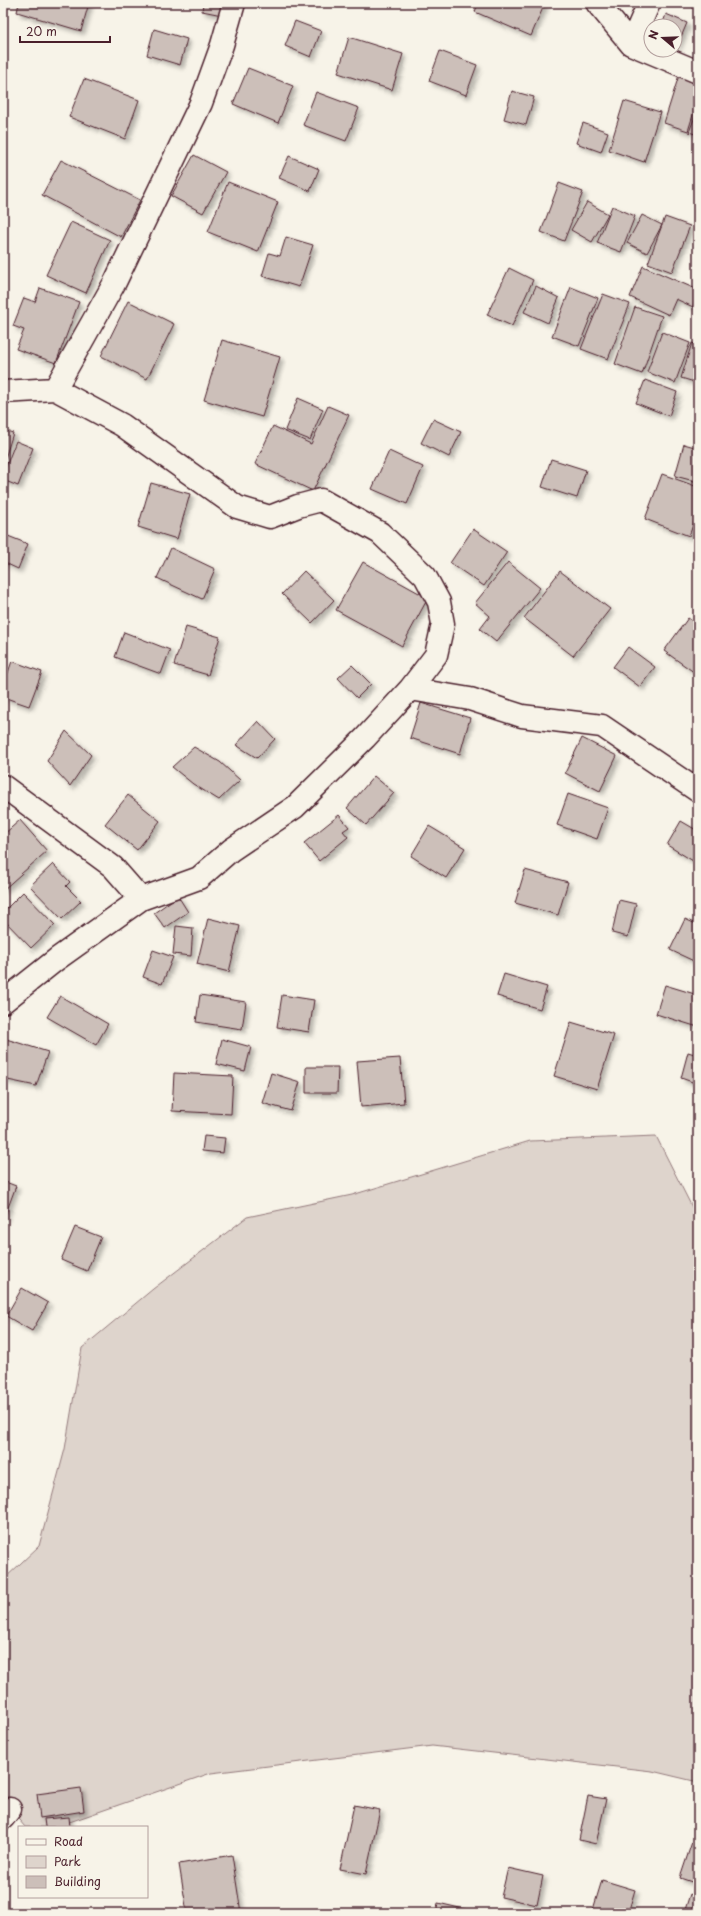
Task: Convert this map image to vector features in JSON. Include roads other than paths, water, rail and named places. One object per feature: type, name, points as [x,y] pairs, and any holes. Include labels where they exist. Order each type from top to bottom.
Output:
[{"type":"street","points":[[55,389],[115,282],[201,103],[222,45],[234,3]]},
{"type":"street","points":[[597,3],[631,44],[698,72]]},
{"type":"street","points":[[631,44],[649,3]]},
{"type":"street","points":[[3,392],[55,389],[122,425],[237,507],[270,517],[298,506],[321,500],[380,533],[426,576],[439,602],[443,624],[436,655],[410,689],[364,738],[295,807],[231,850],[199,878],[141,899],[58,959],[3,1002]]},
{"type":"street","points":[[410,689],[470,699],[522,716],[602,726],[698,791]]},
{"type":"street","points":[[3,786],[113,867],[141,899]]}]
